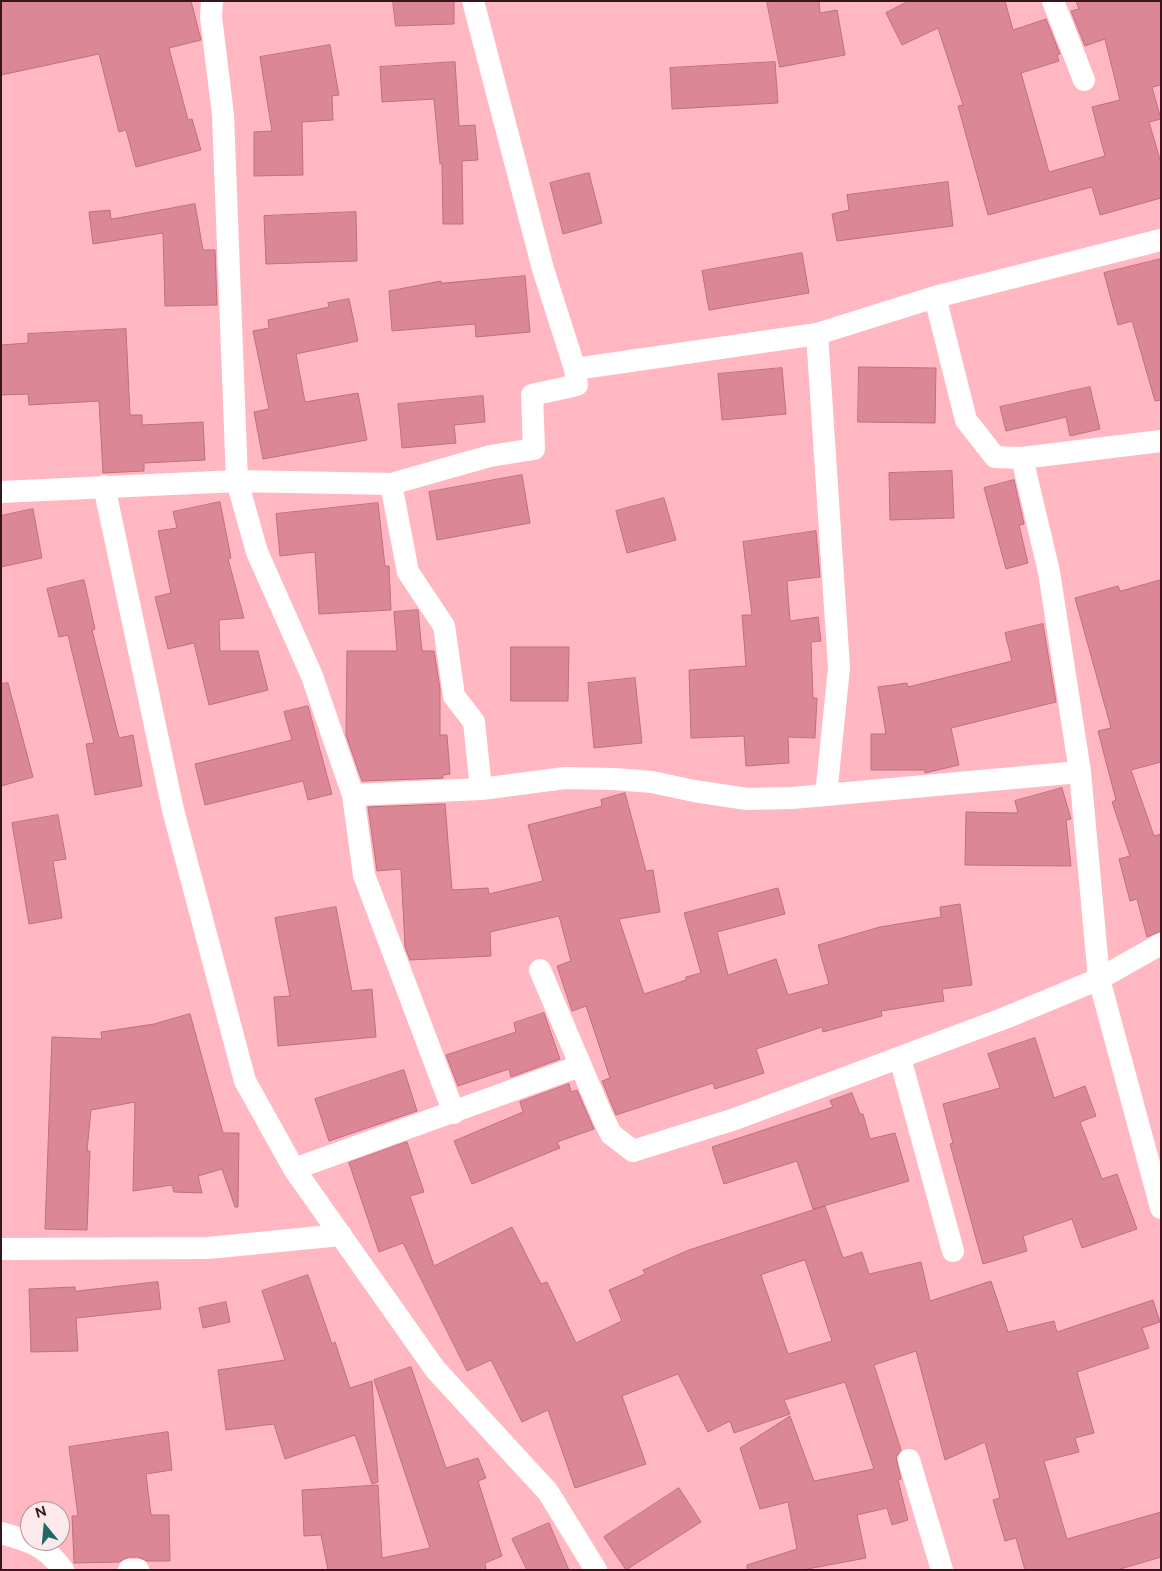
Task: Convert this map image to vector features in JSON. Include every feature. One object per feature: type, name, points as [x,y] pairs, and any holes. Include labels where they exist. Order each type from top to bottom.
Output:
[{"type":"street","points":[[212,1],[211,18],[224,124],[237,481],[257,552],[312,676],[353,795],[364,875],[454,1113]]},
{"type":"street","points":[[1,492],[237,481],[391,484],[490,456],[534,449],[532,394],[577,385],[575,369],[543,269],[473,1]]},
{"type":"street","points":[[1053,1],[1084,80]]},
{"type":"street","points":[[575,369],[817,334],[936,297],[1161,240]]},
{"type":"street","points":[[936,297],[966,420],[995,457],[1022,458],[1161,441]]},
{"type":"street","points":[[817,334],[839,668],[826,795]]},
{"type":"street","points":[[1022,458],[1049,572],[1080,772],[1099,979],[1161,1208]]},
{"type":"street","points":[[391,484],[408,572],[444,626],[454,696],[474,722],[481,789]]},
{"type":"street","points":[[104,486],[173,810],[245,1081],[294,1169],[435,1369],[548,1492],[596,1570]]},
{"type":"street","points":[[353,795],[481,789],[565,778],[614,778],[652,782],[747,799],[826,795],[1080,772]]},
{"type":"street","points":[[540,970],[611,1134],[632,1151],[735,1119],[900,1058],[1099,979],[1161,944]]},
{"type":"street","points":[[900,1058],[953,1251]]},
{"type":"street","points":[[294,1169],[454,1113],[580,1066]]},
{"type":"street","points":[[1,1249],[208,1248],[341,1235]]},
{"type":"street","points":[[908,1460],[942,1570]]},
{"type":"street","points":[[1,1533],[35,1542],[54,1557],[63,1570]]},
{"type":"street","points":[[129,1570],[138,1570]]},
{"type":"building","points":[[1,1],[191,1],[201,40],[169,48],[188,120],[192,119],[201,150],[136,167],[126,130],[119,132],[99,54],[1,75]]},
{"type":"building","points":[[393,1],[454,1],[454,24],[396,26]]},
{"type":"building","points":[[767,1],[819,1],[820,13],[837,10],[845,55],[780,67]]},
{"type":"building","points":[[909,1],[1005,1],[1013,30],[1046,19],[1060,54],[1057,55],[1059,61],[1021,73],[1049,172],[1105,156],[1092,107],[1120,100],[1105,39],[1085,46],[1071,11],[1079,9],[1076,1],[1161,1],[1161,85],[1152,87],[1161,119],[1149,122],[1161,163],[1161,198],[1100,215],[1092,187],[988,215],[958,106],[963,105],[938,28],[902,45],[886,13]]},
{"type":"building","points":[[330,45],[339,95],[332,96],[333,120],[302,122],[303,175],[254,176],[254,132],[272,131],[260,57]]},
{"type":"building","points":[[455,62],[459,126],[475,125],[478,160],[462,161],[463,224],[443,224],[442,163],[440,164],[434,99],[382,102],[380,67]]},
{"type":"building","points":[[775,62],[778,103],[672,109],[670,68]]},
{"type":"building","points":[[589,173],[602,223],[563,234],[550,183]]},
{"type":"building","points":[[948,182],[953,226],[837,241],[832,214],[849,210],[847,195]]},
{"type":"building","points":[[195,204],[203,250],[215,250],[217,305],[165,306],[163,233],[93,244],[89,212],[110,210],[111,219]]},
{"type":"building","points":[[356,212],[357,261],[266,264],[264,216]]},
{"type":"building","points":[[802,253],[809,293],[709,310],[702,271]]},
{"type":"building","points":[[1161,259],[1161,400],[1155,401],[1132,321],[1118,325],[1104,273]]},
{"type":"building","points":[[525,276],[530,332],[476,337],[475,324],[392,331],[389,291],[441,281],[441,283]]},
{"type":"building","points":[[349,299],[358,341],[296,354],[305,402],[358,393],[367,440],[263,459],[254,412],[269,409],[253,331],[269,328],[268,320],[329,307],[328,303]]},
{"type":"building","points":[[126,329],[130,415],[142,415],[142,425],[203,422],[205,460],[144,463],[144,471],[103,473],[99,401],[29,405],[28,394],[1,395],[1,345],[28,343],[28,334]]},
{"type":"building","points":[[859,367],[936,368],[935,423],[858,422]]},
{"type":"building","points":[[782,368],[786,414],[722,420],[718,374]]},
{"type":"building","points":[[1090,387],[1100,429],[1070,436],[1066,417],[1006,431],[1000,407]]},
{"type":"building","points":[[483,396],[485,422],[454,425],[456,443],[402,448],[398,404]]},
{"type":"building","points":[[952,471],[954,518],[890,520],[889,473]]},
{"type":"building","points":[[522,475],[530,523],[437,540],[429,492]]},
{"type":"building","points":[[1014,480],[1024,524],[1019,525],[1028,563],[1006,569],[984,488]]},
{"type":"building","points":[[664,498],[676,540],[627,553],[616,511]]},
{"type":"building","points":[[220,502],[231,558],[228,559],[244,618],[219,620],[220,651],[258,651],[268,690],[209,705],[194,643],[168,649],[155,597],[171,593],[158,531],[177,528],[173,512]]},
{"type":"building","points":[[378,503],[385,566],[389,566],[391,610],[319,614],[315,552],[280,556],[276,514]]},
{"type":"building","points":[[33,509],[42,558],[1,567],[1,516]]},
{"type":"building","points":[[816,531],[820,577],[787,581],[790,621],[818,617],[821,641],[811,642],[813,698],[817,698],[815,738],[788,737],[789,763],[746,766],[744,736],[691,738],[689,670],[746,666],[742,615],[752,615],[743,542]]},
{"type":"building","points":[[84,580],[95,629],[92,630],[119,738],[133,735],[142,786],[95,795],[86,744],[94,743],[68,635],[59,637],[47,589]]},
{"type":"building","points":[[1161,580],[1161,762],[1131,770],[1154,836],[1161,834],[1161,931],[1147,937],[1137,899],[1130,901],[1119,859],[1130,856],[1112,802],[1116,800],[1098,731],[1111,728],[1075,598],[1118,586],[1120,591]]},
{"type":"building","points":[[418,610],[422,651],[434,651],[440,689],[440,735],[447,735],[450,774],[443,775],[443,778],[362,781],[346,735],[347,651],[397,651],[394,612]]},
{"type":"building","points":[[1043,624],[1056,702],[951,728],[959,765],[925,773],[925,770],[871,770],[871,734],[886,734],[878,687],[907,683],[908,687],[1012,661],[1005,633]]},
{"type":"building","points":[[511,647],[569,647],[568,701],[511,701]]},
{"type":"building","points":[[635,678],[642,743],[594,748],[588,683]]},
{"type":"building","points":[[8,683],[33,777],[1,786],[1,684]]},
{"type":"building","points":[[308,706],[332,794],[308,800],[303,781],[205,805],[195,764],[292,740],[284,712]]},
{"type":"building","points":[[1062,788],[1071,819],[1066,820],[1071,866],[965,865],[966,812],[1018,813],[1015,801]]},
{"type":"building","points":[[625,793],[646,871],[653,870],[660,912],[619,919],[644,994],[701,973],[684,913],[778,888],[785,914],[717,932],[728,975],[776,959],[788,995],[829,984],[818,945],[880,927],[941,917],[940,907],[960,904],[972,985],[942,989],[944,1001],[881,1011],[882,1016],[823,1032],[822,1027],[756,1049],[764,1073],[715,1089],[713,1083],[616,1115],[602,1081],[610,1078],[586,1006],[572,1011],[557,966],[571,961],[559,916],[490,932],[491,956],[410,960],[405,947],[401,869],[377,871],[368,807],[445,804],[452,890],[488,888],[489,894],[543,881],[528,825],[602,806],[601,800]]},
{"type":"building","points":[[58,815],[66,859],[53,861],[62,918],[29,924],[12,823]]},
{"type":"building","points":[[336,907],[352,991],[372,989],[376,1037],[278,1046],[274,997],[290,996],[275,918]]},
{"type":"building","points":[[544,1013],[560,1059],[511,1077],[509,1069],[458,1086],[446,1055],[516,1032],[514,1023]]},
{"type":"building","points":[[190,1014],[223,1133],[239,1133],[238,1207],[235,1207],[222,1169],[198,1176],[202,1193],[174,1192],[172,1185],[133,1191],[135,1102],[91,1110],[87,1151],[90,1151],[87,1230],[45,1229],[52,1037],[102,1039],[101,1032],[154,1024]]},
{"type":"building","points":[[1035,1038],[1054,1098],[1085,1086],[1096,1116],[1080,1122],[1102,1179],[1117,1174],[1137,1229],[1082,1248],[1072,1219],[1023,1236],[1027,1251],[983,1264],[950,1144],[953,1143],[943,1104],[1000,1088],[988,1054]]},
{"type":"building","points":[[404,1070],[417,1111],[329,1141],[315,1099]]},
{"type":"building","points":[[569,1084],[571,1092],[577,1090],[594,1129],[557,1142],[560,1148],[472,1184],[454,1141],[523,1112],[520,1102]]},
{"type":"building","points":[[852,1093],[860,1114],[863,1114],[870,1139],[895,1133],[909,1181],[813,1209],[797,1161],[724,1184],[712,1147],[833,1107],[830,1101]]},
{"type":"building","points":[[407,1142],[424,1192],[410,1196],[434,1266],[512,1227],[541,1284],[547,1282],[576,1343],[622,1321],[609,1290],[645,1274],[643,1270],[689,1250],[825,1206],[843,1258],[862,1252],[869,1274],[921,1262],[930,1301],[991,1281],[1008,1332],[1054,1321],[1057,1332],[1153,1300],[1160,1322],[1142,1328],[1149,1348],[1077,1372],[1094,1433],[1075,1438],[1079,1452],[1044,1461],[1067,1539],[1161,1512],[1161,1557],[1117,1570],[1025,1570],[1016,1538],[1005,1541],[993,1500],[1000,1498],[985,1442],[945,1460],[916,1351],[874,1365],[901,1450],[896,1457],[901,1479],[898,1480],[908,1520],[892,1525],[887,1508],[857,1515],[866,1558],[802,1570],[747,1570],[747,1565],[797,1549],[788,1502],[760,1509],[740,1448],[790,1416],[814,1481],[874,1469],[845,1382],[784,1400],[790,1414],[734,1433],[730,1421],[708,1432],[678,1374],[622,1396],[646,1464],[575,1488],[548,1410],[522,1422],[491,1360],[467,1371],[403,1243],[379,1252],[349,1163]],"holes":[[[805,1260],[832,1341],[788,1354],[761,1275]]]},
{"type":"building","points":[[308,1275],[332,1344],[335,1342],[350,1388],[372,1381],[378,1482],[372,1484],[355,1435],[285,1459],[274,1424],[226,1430],[218,1370],[285,1360],[262,1291]]},
{"type":"building","points":[[158,1282],[161,1309],[76,1318],[78,1351],[31,1352],[29,1289],[75,1287],[75,1291]]},
{"type":"building","points":[[226,1302],[230,1322],[203,1328],[199,1308]]},
{"type":"building","points":[[411,1367],[446,1468],[478,1458],[486,1478],[478,1481],[502,1556],[485,1563],[486,1570],[328,1570],[321,1535],[304,1536],[302,1490],[378,1485],[382,1558],[430,1548],[374,1380]]},
{"type":"building","points":[[168,1432],[172,1470],[146,1474],[151,1515],[169,1515],[170,1561],[147,1561],[138,1557],[129,1557],[119,1562],[74,1563],[72,1516],[78,1516],[69,1447]]},
{"type":"building","points":[[679,1488],[701,1522],[626,1570],[604,1537]]},
{"type":"building","points":[[549,1523],[569,1570],[527,1570],[512,1539]]}]
